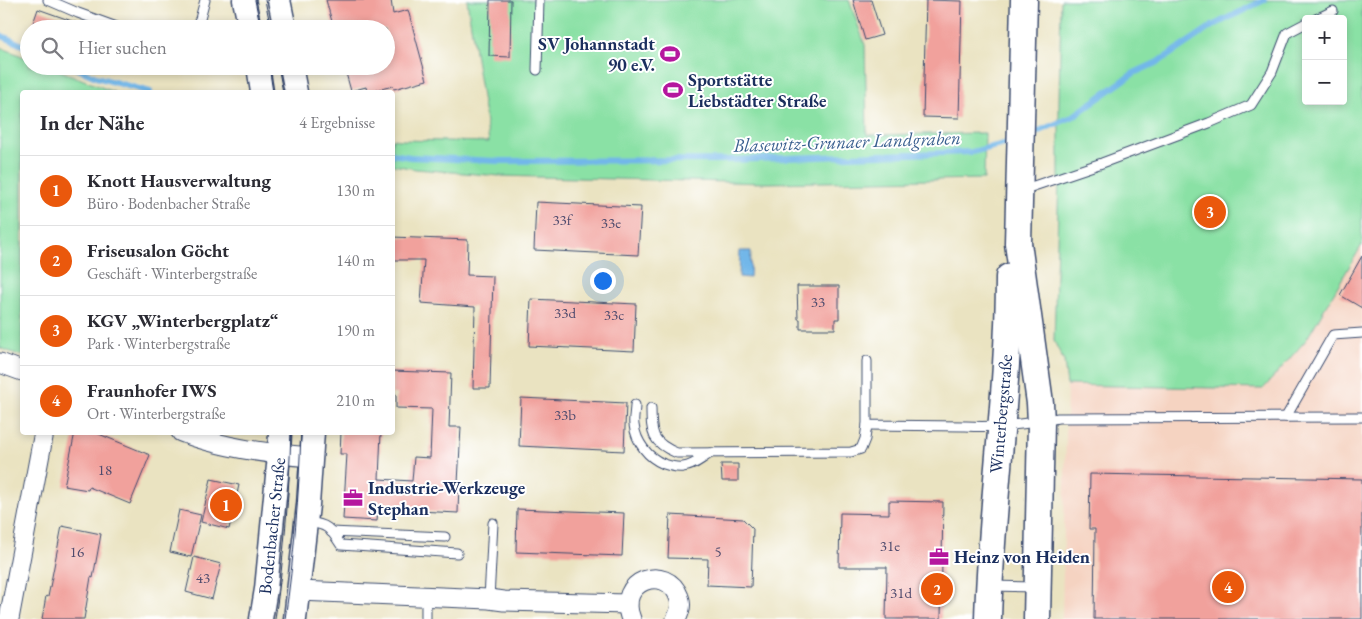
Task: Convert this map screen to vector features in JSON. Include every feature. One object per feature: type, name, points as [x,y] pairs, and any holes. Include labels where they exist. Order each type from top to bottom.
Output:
[{"type":"main road","name":"Winterbergstraße","points":[[1024,0],[1018,243],[1041,422],[1037,619]]},
{"type":"main road","name":"Winterbergstraße","points":[[988,619],[1009,318],[1009,277],[1018,243]]},
{"type":"street","points":[[244,0],[248,20]]},
{"type":"street","points":[[279,0],[283,20]]},
{"type":"street","points":[[259,75],[262,90]]},
{"type":"street","points":[[293,75],[296,90]]},
{"type":"street","points":[[0,363],[20,370]]},
{"type":"street","points":[[9,619],[43,435]]},
{"type":"street","points":[[188,435],[255,452],[311,457]]},
{"type":"street","name":"Bodenbacher Straße","points":[[261,619],[266,589],[280,435]]},
{"type":"street","name":"Bodenbacher Straße","points":[[295,619],[306,522],[313,435]]},
{"type":"street","points":[[299,591],[489,599],[630,612],[629,596],[633,589],[639,583],[655,578],[671,584],[676,591],[680,599],[680,607],[676,619]]},
{"type":"lane","points":[[200,20],[205,0]]},
{"type":"lane","points":[[537,70],[539,0]]},
{"type":"lane","points":[[53,1],[97,20]]},
{"type":"lane","points":[[1324,15],[1333,11]]},
{"type":"lane","points":[[1019,191],[1102,164],[1251,105],[1272,72],[1287,33],[1302,26]]},
{"type":"lane","points":[[1286,417],[1333,335],[1362,332]]},
{"type":"lane","points":[[651,408],[651,426],[655,439],[664,448],[677,453],[851,452],[861,449],[865,439],[867,425],[867,361]]},
{"type":"lane","points":[[635,405],[634,425],[638,438],[643,449],[655,460],[672,466],[682,467],[693,464],[711,453]]},
{"type":"lane","points":[[867,425],[982,427],[1041,422],[1058,418],[1362,417]]},
{"type":"lane","points":[[306,522],[326,526],[341,545],[457,554]]},
{"type":"lane","points":[[489,599],[493,523]]},
{"type":"lane","points":[[332,532],[445,537]]},
{"type":"lane","points":[[989,586],[1038,587]]},
{"type":"lane","points":[[426,596],[426,619]]},
{"type":"shaded area","points":[[1362,245],[1362,619],[1062,619],[1067,385],[1263,389],[1306,340]]},
{"type":"green space","name":"Sportstätte Liebstädter Straße","points":[[467,0],[849,0],[865,45],[867,135],[985,133],[984,179],[766,183],[500,176],[416,169],[395,165],[395,139],[489,142]]},
{"type":"green space","points":[[1061,0],[1362,0],[1362,245],[1306,340],[1263,389],[1067,385],[1064,361],[1054,341],[1059,178]]},
{"type":"green space","points":[[0,47],[20,55],[20,75],[71,75],[109,90],[20,90],[20,355],[0,348]]},
{"type":"water","points":[[740,251],[751,251],[750,278],[739,277]]},
{"type":"building","points":[[326,0],[391,0],[393,14],[408,10],[427,80],[394,89],[393,86],[377,90],[367,90],[366,87],[351,90],[347,75],[395,75],[395,20],[332,20]]},
{"type":"building","points":[[490,0],[511,0],[510,57],[489,56]]},
{"type":"building","points":[[853,0],[871,0],[882,35],[865,40]]},
{"type":"building","points":[[926,0],[962,1],[959,118],[923,117]]},
{"type":"building","points":[[38,9],[69,20],[34,20]]},
{"type":"building","points":[[536,202],[641,207],[638,255],[534,250]]},
{"type":"building","points":[[395,237],[468,240],[467,275],[493,276],[490,388],[473,388],[475,307],[421,303],[424,260],[395,260]]},
{"type":"building","points":[[1362,256],[1362,308],[1340,295]]},
{"type":"building","points":[[797,286],[839,286],[839,319],[835,319],[835,329],[800,329]]},
{"type":"building","points":[[531,299],[636,304],[634,351],[529,346]]},
{"type":"building","points":[[395,371],[451,373],[449,427],[461,427],[458,513],[378,509],[377,521],[343,519],[347,454],[340,454],[341,435],[381,435],[379,479],[412,481],[414,457],[430,458],[432,409],[396,408]]},
{"type":"building","points":[[521,398],[626,403],[624,451],[519,446]]},
{"type":"building","points":[[74,435],[101,435],[150,455],[130,504],[89,487],[88,490],[64,486]]},
{"type":"building","points":[[721,464],[738,464],[738,481],[722,481]]},
{"type":"building","points":[[1090,474],[1362,479],[1362,619],[1094,619],[1095,529],[1089,529]]},
{"type":"building","points":[[211,479],[239,485],[229,529],[201,522]]},
{"type":"building","points":[[889,501],[943,502],[941,619],[886,619],[887,567],[839,567],[840,513],[889,514]]},
{"type":"building","points":[[517,509],[624,513],[622,556],[516,552]]},
{"type":"building","points":[[179,510],[201,515],[191,557],[170,552]]},
{"type":"building","points":[[670,515],[743,519],[753,529],[751,587],[707,585],[708,559],[668,558]]},
{"type":"building","points":[[62,526],[101,534],[84,619],[42,619]]},
{"type":"building","points":[[194,557],[221,564],[212,599],[186,592]]},
{"type":"waterway","name":"Blasewitz‐Grunaer Landgraben","points":[[1027,136],[1072,117],[1134,73],[1160,61],[1212,26],[1264,0]]},
{"type":"waterway","name":"Blasewitz‐Grunaer Landgraben","points":[[0,35],[20,44]]},
{"type":"waterway","name":"Blasewitz‐Grunaer Landgraben","points":[[91,75],[143,90]]},
{"type":"waterway","name":"Blasewitz‐Grunaer Landgraben","points":[[395,154],[410,157],[498,161],[727,160],[972,152],[1016,141]]},
{"type":"tram line","points":[[255,0],[259,20]]},
{"type":"tram line","points":[[265,0],[269,20]]},
{"type":"tram line","points":[[270,75],[273,90]]},
{"type":"tram line","points":[[280,75],[283,90]]},
{"type":"tram line","points":[[275,619],[286,526],[291,435]]},
{"type":"tram line","points":[[285,619],[296,526],[301,435]]},
{"type":"place","name":"SV Johannstadt 90 e.V.","points":[[670,54]]},
{"type":"place","name":"Sportstätte Liebstädter Straße","points":[[673,90]]},
{"type":"place","name":"KGV „Winterbergplatz“","points":[[1210,212]]},
{"type":"place","name":"Industrie-Werkzeuge Stephan","points":[[353,498]]},
{"type":"place","name":"Knott Hausverwaltung","points":[[226,505]]},
{"type":"place","name":"Heinz von Heiden","points":[[939,557]]},
{"type":"place","name":"Fraunhofer IWS","points":[[1228,587]]},
{"type":"place","name":"Friseusalon Göcht","points":[[937,589]]}]
